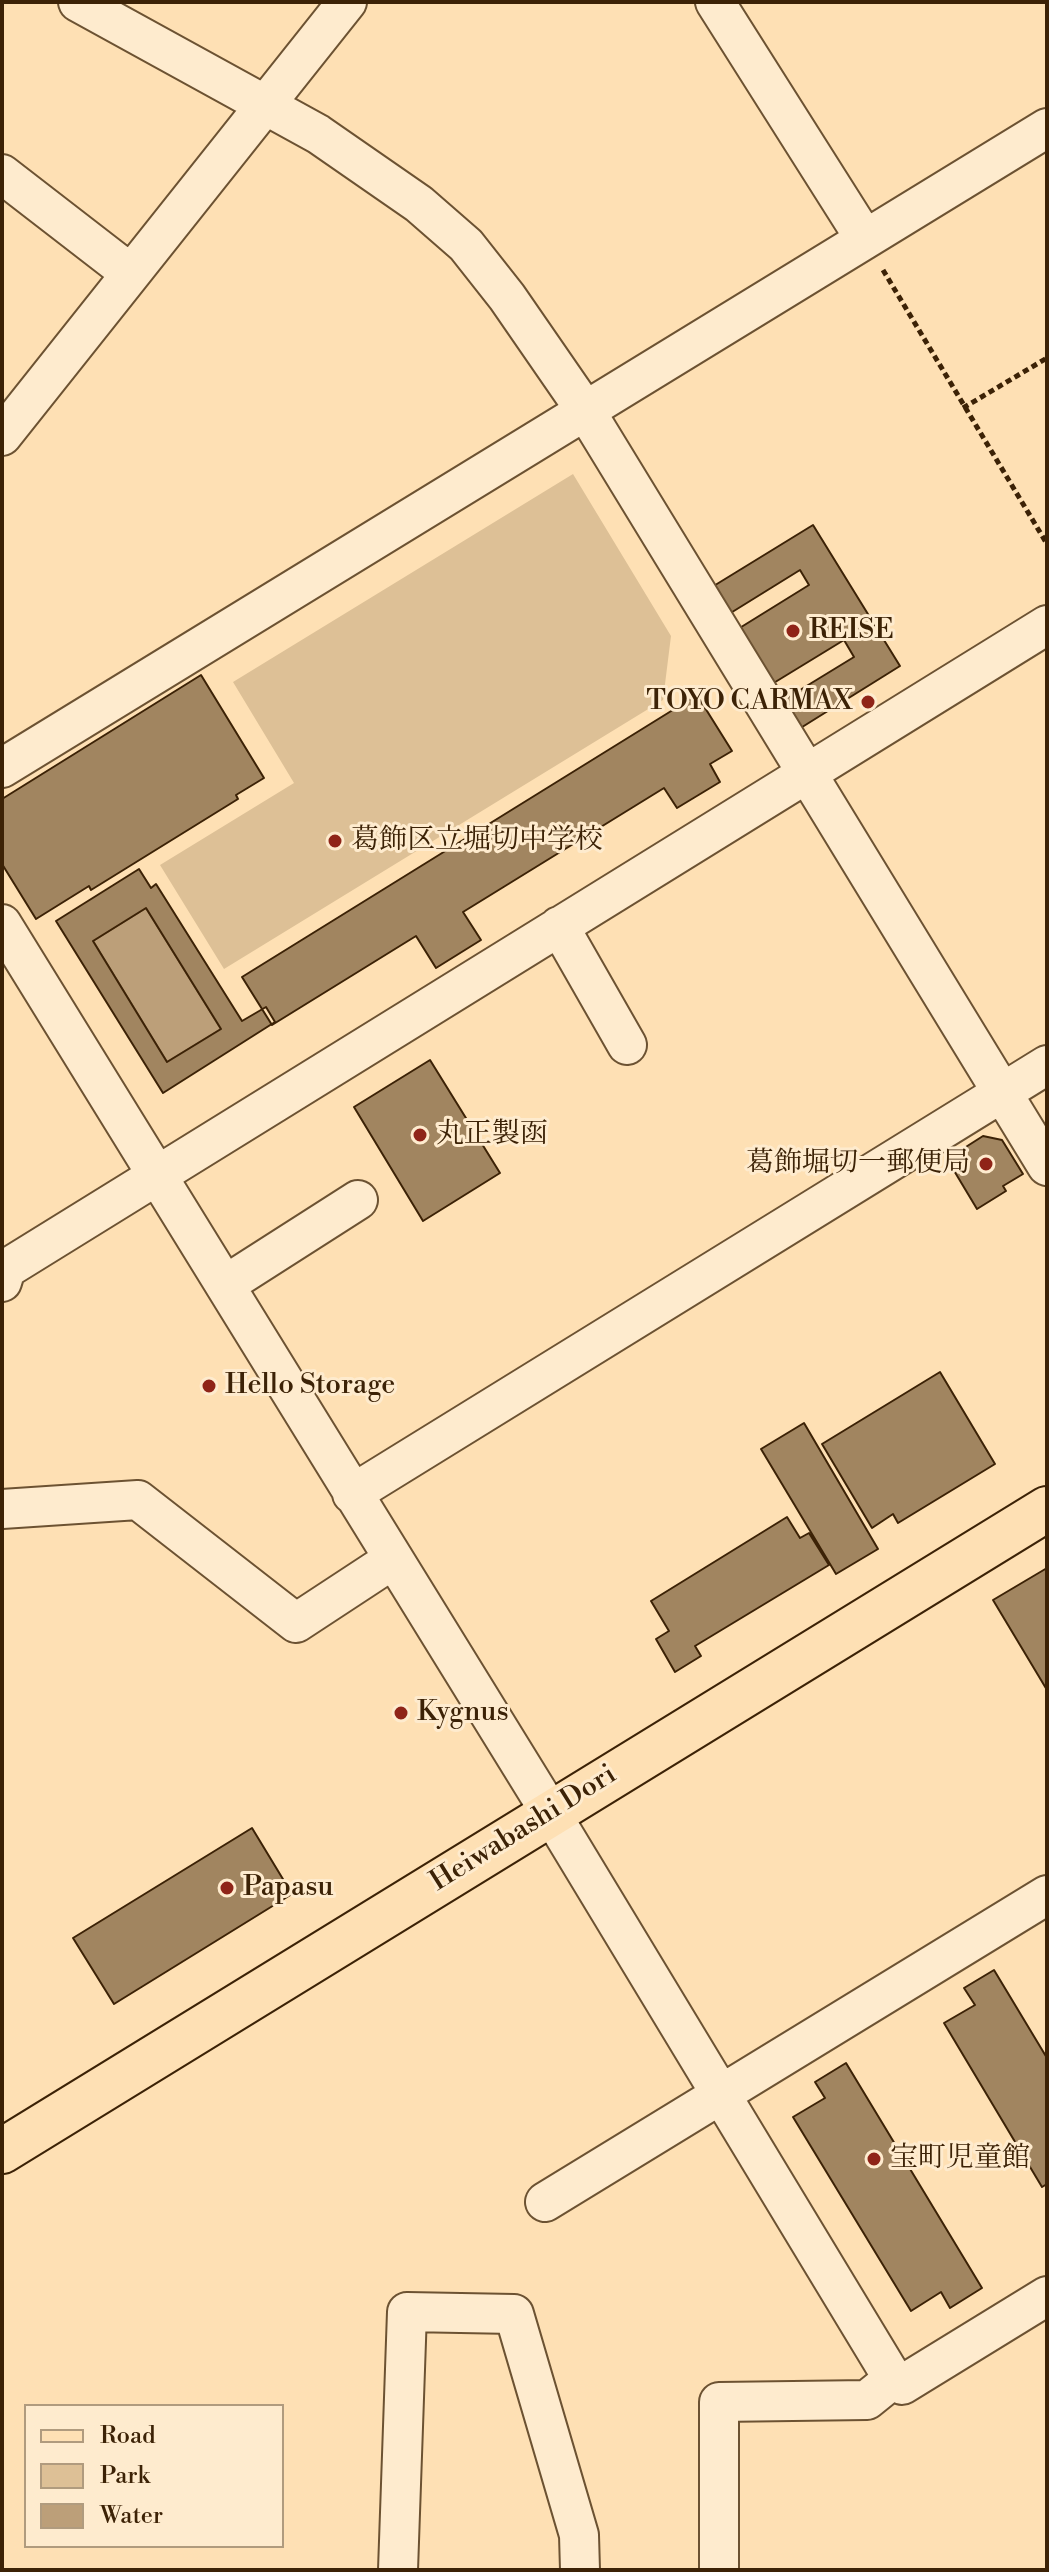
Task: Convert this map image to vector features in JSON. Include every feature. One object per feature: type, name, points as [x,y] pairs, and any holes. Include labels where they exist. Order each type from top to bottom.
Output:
[{"type":"main road","name":"Heiwabashi Dori","points":[[2,2151],[1047,1509]]},
{"type":"street","points":[[78,2],[264,104],[371,168],[466,245],[507,297],[585,410],[1047,1166]]},
{"type":"street","points":[[2,436],[347,2]]},
{"type":"street","points":[[715,2],[865,239]]},
{"type":"street","points":[[2,768],[1047,128]]},
{"type":"street","points":[[2,174],[130,273]]},
{"type":"street","points":[[3,1272],[156,1173],[1047,625]]},
{"type":"street","points":[[2,924],[550,1812],[893,2379],[902,2385],[1047,2296]]},
{"type":"street","points":[[559,926],[627,1045]]},
{"type":"street","points":[[352,1494],[1047,1065]]},
{"type":"street","points":[[225,1285],[358,1200]]},
{"type":"street","points":[[2,1509],[138,1500],[296,1623],[392,1560]]},
{"type":"street","points":[[545,2202],[1047,1895]]},
{"type":"street","points":[[398,2570],[407,2312],[514,2314],[579,2535],[580,2570]]},
{"type":"street","points":[[719,2570],[719,2402],[867,2400],[893,2379]]},
{"type":"path","points":[[865,239],[963,408],[1047,544]]},
{"type":"path","points":[[963,408],[1047,358]]},
{"type":"green space","points":[[573,474],[671,636],[663,700],[224,969],[160,865],[294,783],[233,682]]},
{"type":"water","points":[[146,908],[221,1029],[167,1062],[93,941]]},
{"type":"building","points":[[813,525],[900,666],[799,729],[782,701],[854,657],[844,640],[772,684],[738,629],[809,585],[800,570],[729,614],[712,587]]},
{"type":"building","points":[[201,675],[264,778],[236,795],[238,799],[91,890],[89,886],[36,919],[2,864],[2,799]]},
{"type":"building","points":[[697,695],[732,751],[710,764],[720,782],[677,808],[664,788],[463,912],[481,940],[436,968],[416,936],[272,1025],[242,977]]},
{"type":"building","points":[[139,869],[151,888],[156,884],[242,1021],[266,1007],[275,1022],[163,1093],[56,921]],"holes":[[[146,908],[221,1029],[167,1062],[93,941]]]},
{"type":"building","points":[[430,1060],[500,1173],[423,1221],[354,1107]]},
{"type":"building","points":[[983,1136],[1002,1140],[1023,1174],[1003,1186],[1006,1191],[977,1209],[947,1159]]},
{"type":"building","points":[[940,1372],[995,1464],[898,1523],[893,1514],[872,1528],[822,1444]]},
{"type":"building","points":[[804,1423],[878,1549],[836,1574],[761,1449]]},
{"type":"building","points":[[787,1517],[800,1538],[809,1533],[829,1565],[695,1646],[701,1656],[675,1672],[656,1639],[669,1631],[651,1601]]},
{"type":"building","points":[[1047,1568],[1047,1690],[993,1600]]},
{"type":"building","points":[[252,1828],[292,1894],[114,2004],[73,1938]]},
{"type":"building","points":[[994,1970],[1047,2058],[1047,2184],[1042,2187],[944,2023],[975,2005],[964,1988]]},
{"type":"building","points":[[846,2063],[982,2288],[950,2308],[941,2292],[911,2311],[793,2117],[825,2098],[815,2082]]},
{"type":"place","name":"REISE","points":[[793,631]]},
{"type":"place","name":"TOYO CARMAX","points":[[868,702]]},
{"type":"place","name":"葛飾区立堀切中学校","points":[[335,841]]},
{"type":"place","name":"丸正製函","points":[[420,1135]]},
{"type":"place","name":"葛飾堀切一郵便局","points":[[986,1164]]},
{"type":"place","name":"Hello Storage","points":[[209,1386]]},
{"type":"place","name":"Kygnus","points":[[401,1713]]},
{"type":"place","name":"Papasu","points":[[227,1888]]},
{"type":"place","name":"宝町児童館","points":[[874,2159]]}]
